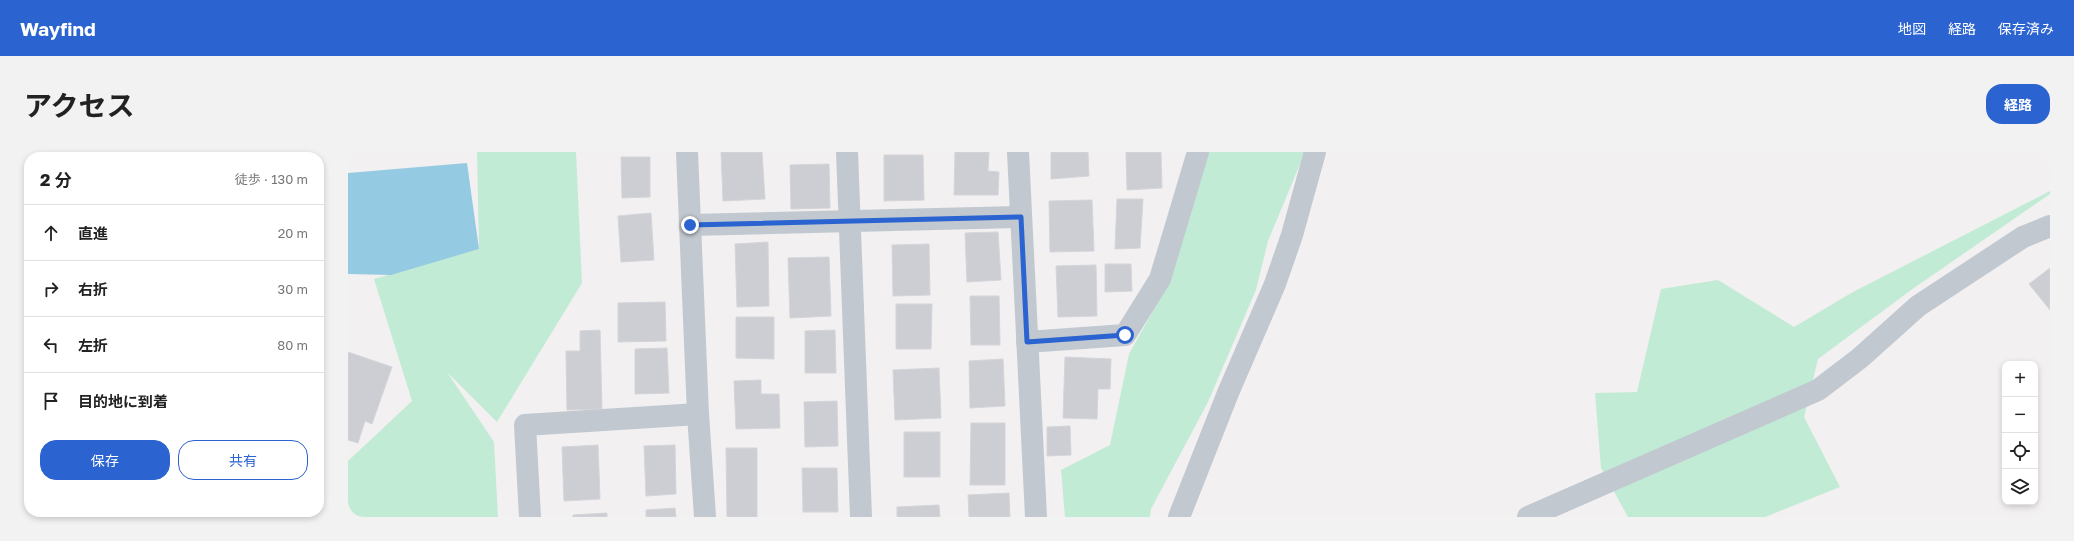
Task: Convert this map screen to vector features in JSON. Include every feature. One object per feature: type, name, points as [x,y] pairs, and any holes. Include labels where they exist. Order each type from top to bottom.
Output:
[{"type":"street","points":[[687,152],[698,414],[705,517]]},
{"type":"street","points":[[847,152],[862,517]]},
{"type":"street","points":[[1018,152],[1036,517]]},
{"type":"street","points":[[1027,342],[1125,335],[1160,279],[1198,152]]},
{"type":"street","points":[[1179,517],[1228,393],[1275,284],[1292,235],[1315,152]]},
{"type":"street","points":[[690,225],[1021,217]]},
{"type":"street","points":[[1528,517],[1818,390],[1860,358],[1918,306],[2023,237],[2050,226]]},
{"type":"street","points":[[530,517],[525,425],[698,414]]},
{"type":"green space","points":[[477,152],[576,152],[582,283],[497,422],[447,372],[494,442],[498,517],[348,517],[348,461],[412,401],[374,279],[479,249]]},
{"type":"green space","points":[[1192,152],[1305,152],[1268,241],[1256,290],[1208,402],[1151,509],[1150,517],[1065,517],[1061,470],[1110,445],[1129,354],[1159,300]]},
{"type":"green space","points":[[2050,191],[2050,194],[1911,290],[1818,359],[1804,417],[1840,487],[1765,517],[1628,517],[1601,468],[1595,393],[1637,392],[1661,289],[1718,280],[1794,327],[1853,292]]},
{"type":"water","points":[[467,163],[479,249],[391,275],[348,274],[348,173]]},
{"type":"building","points":[[721,152],[762,152],[765,199],[723,201]]},
{"type":"building","points":[[955,152],[989,152],[988,171],[999,172],[998,195],[954,195]]},
{"type":"building","points":[[1051,152],[1088,152],[1089,176],[1051,179]]},
{"type":"building","points":[[1126,152],[1161,152],[1162,188],[1127,190]]},
{"type":"building","points":[[884,155],[923,155],[924,200],[884,201]]},
{"type":"building","points":[[621,157],[650,157],[650,197],[622,198]]},
{"type":"building","points":[[829,164],[830,208],[791,209],[790,165]]},
{"type":"building","points":[[1117,199],[1143,199],[1140,248],[1115,249]]},
{"type":"building","points":[[1092,200],[1094,251],[1050,252],[1049,201]]},
{"type":"building","points":[[651,213],[654,260],[621,262],[618,216]]},
{"type":"building","points":[[998,232],[1001,280],[967,282],[965,233]]},
{"type":"building","points":[[768,242],[769,306],[737,307],[735,244]]},
{"type":"building","points":[[929,244],[930,295],[893,296],[892,245]]},
{"type":"building","points":[[829,257],[831,316],[790,318],[788,258]]},
{"type":"building","points":[[1105,264],[1131,264],[1132,291],[1105,292]]},
{"type":"building","points":[[1096,265],[1097,316],[1058,317],[1056,266]]},
{"type":"building","points":[[2050,268],[2050,310],[2029,284]]},
{"type":"building","points":[[970,296],[999,296],[1000,345],[971,345]]},
{"type":"building","points":[[665,302],[666,341],[618,342],[618,303]]},
{"type":"building","points":[[896,304],[932,304],[931,349],[896,349]]},
{"type":"building","points":[[736,317],[774,317],[774,359],[736,358]]},
{"type":"building","points":[[600,330],[602,409],[567,410],[566,351],[580,351],[580,331]]},
{"type":"building","points":[[835,330],[836,373],[805,373],[805,331]]},
{"type":"building","points":[[667,348],[669,393],[635,394],[635,349]]},
{"type":"building","points":[[348,352],[392,367],[372,424],[365,421],[358,443],[348,440]]},
{"type":"building","points":[[1065,357],[1111,359],[1110,389],[1098,389],[1097,419],[1063,418]]},
{"type":"building","points":[[1003,359],[1005,406],[970,408],[969,361]]},
{"type":"building","points":[[939,368],[941,418],[895,420],[893,370]]},
{"type":"building","points":[[761,380],[761,394],[779,394],[780,428],[736,429],[734,381]]},
{"type":"building","points":[[837,401],[838,446],[805,447],[804,402]]},
{"type":"building","points":[[971,423],[1005,423],[1005,485],[970,485]]},
{"type":"building","points":[[1070,426],[1071,455],[1047,456],[1047,427]]},
{"type":"building","points":[[904,432],[940,432],[940,477],[904,477]]},
{"type":"building","points":[[598,445],[600,499],[564,501],[562,447]]},
{"type":"building","points":[[675,445],[676,494],[646,496],[644,446]]},
{"type":"building","points":[[726,448],[757,448],[757,517],[727,517]]},
{"type":"building","points":[[802,468],[837,468],[838,512],[803,512]]},
{"type":"building","points":[[1009,493],[1010,517],[969,517],[968,495]]},
{"type":"building","points":[[939,505],[940,517],[897,517],[897,507]]},
{"type":"building","points":[[675,508],[676,517],[646,517],[646,510]]},
{"type":"building","points":[[607,513],[607,517],[573,517],[573,515]]},
{"type":"route","points":[[690,225],[1021,217],[1027,342],[1125,335]]}]
